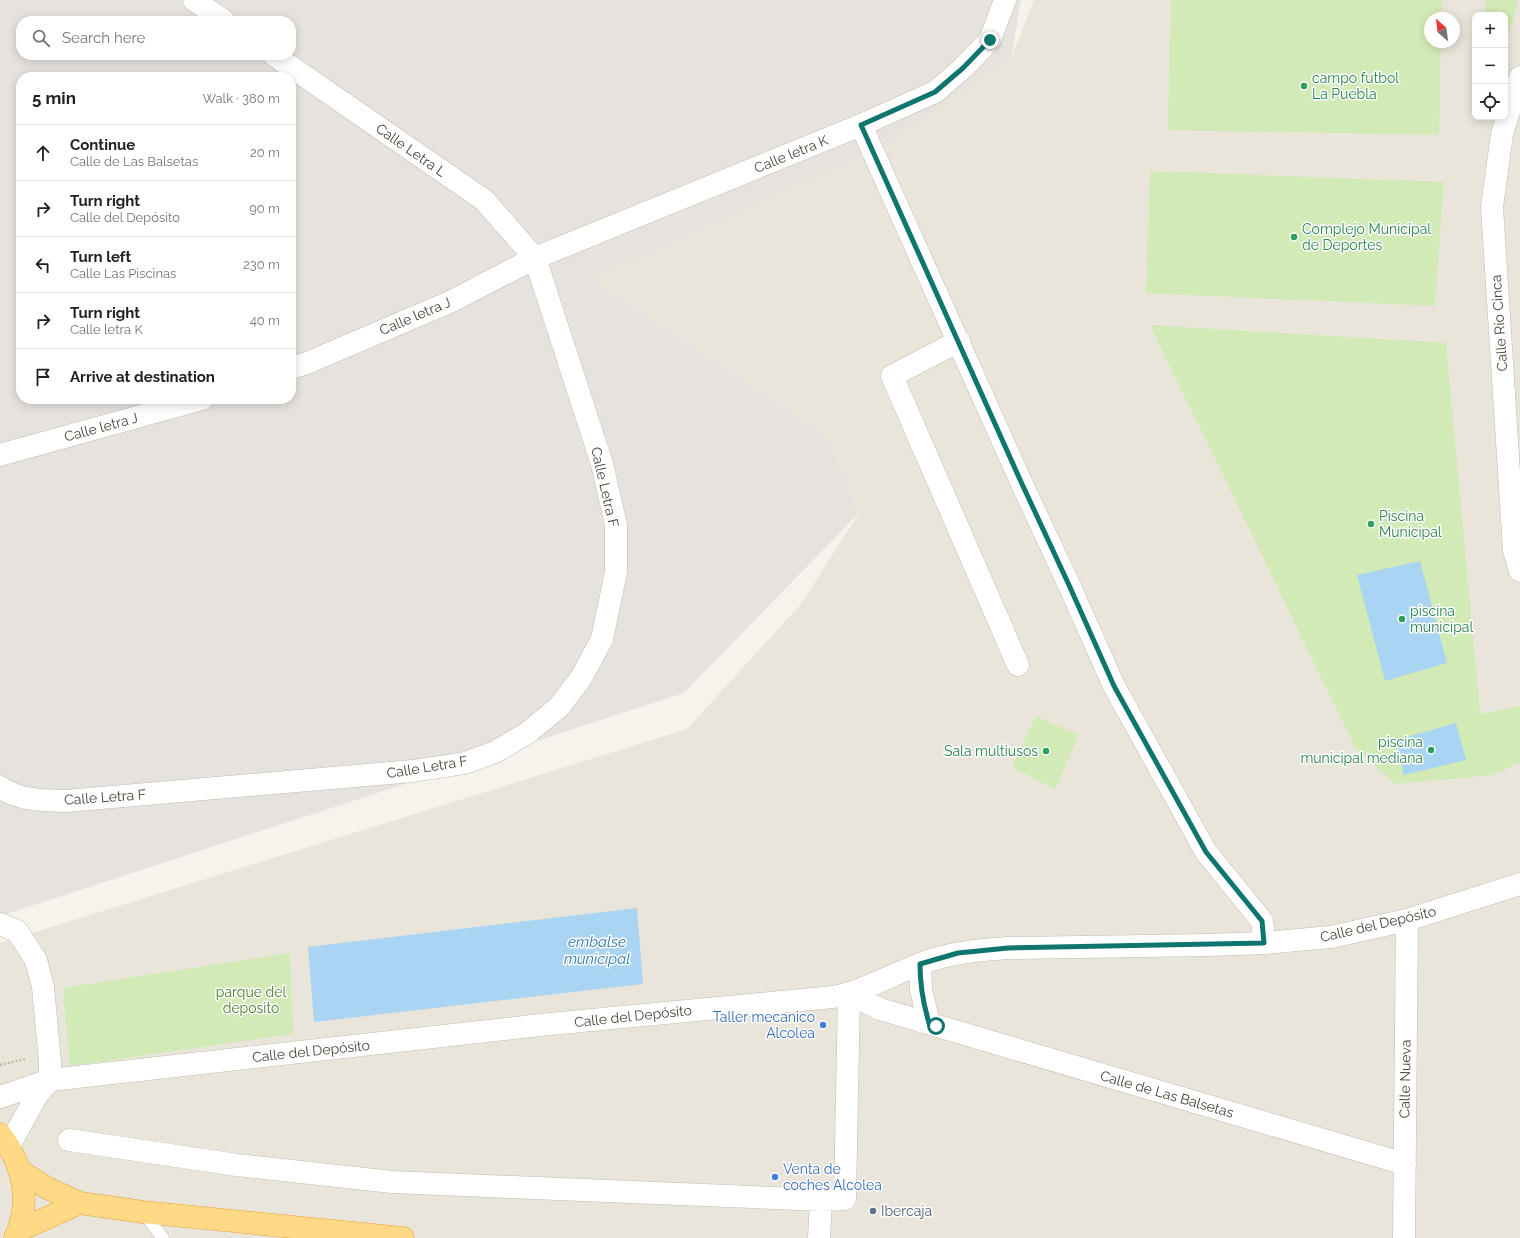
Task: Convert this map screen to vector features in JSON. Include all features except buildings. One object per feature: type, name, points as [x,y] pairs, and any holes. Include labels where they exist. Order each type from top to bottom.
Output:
[{"type":"highway","points":[[5,1140],[20,1170],[23,1186],[24,1201],[22,1216],[16,1235]]},
{"type":"highway","points":[[20,1170],[47,1188],[80,1203],[143,1212],[356,1235],[403,1238]]},
{"type":"highway","points":[[16,1235],[80,1203]]},
{"type":"street","points":[[194,0],[217,16]]},
{"type":"street","name":"Calle letra K","points":[[535,258],[861,125],[935,92],[963,68],[990,40],[1005,0]]},
{"type":"street","name":"Calle Letra L","points":[[281,60],[484,200],[535,258]]},
{"type":"street","name":"Calle Río Cinca","points":[[1520,77],[1502,134],[1492,207],[1514,550],[1520,571]]},
{"type":"street","points":[[861,125],[1114,686],[1206,852],[1262,921],[1264,943]]},
{"type":"street","name":"Calle letra J","points":[[296,366],[452,301],[535,258]]},
{"type":"street","name":"Calle Letra F","points":[[0,787],[10,794],[36,800],[66,801],[413,771],[465,763],[495,752],[526,734],[559,706],[581,678],[602,639],[616,572],[616,525],[602,464],[535,258]]},
{"type":"street","points":[[959,341],[892,376],[1018,664]]},
{"type":"street","name":"Calle letra J","points":[[0,455],[184,404]]},
{"type":"street","name":"Calle del Depósito","points":[[0,1097],[50,1080],[550,1024],[833,997],[849,994],[920,964],[958,953],[1008,948],[1264,943],[1331,937],[1407,920],[1520,884]]},
{"type":"street","name":"Calle Nueva","points":[[1404,1238],[1407,920]]},
{"type":"street","points":[[0,924],[16,931],[36,960],[43,987],[50,1062],[50,1080],[37,1095],[5,1140]]},
{"type":"street","points":[[920,964],[921,990],[929,1023]]},
{"type":"street","points":[[69,1140],[237,1165],[392,1182],[821,1200],[845,1199],[849,994]]},
{"type":"street","name":"Calle de Las Balsetas","points":[[849,994],[880,1009],[1405,1164]]},
{"type":"street","points":[[819,1238],[821,1200]]},
{"type":"lane","points":[[143,1212],[163,1238]]},
{"type":"shaded area","points":[[0,0],[1021,0],[1011,58],[877,149],[591,279],[828,437],[859,513],[684,693],[0,916]]},
{"type":"shaded area","points":[[1034,0],[1520,0],[1520,1238],[0,1238],[0,943],[687,729],[801,604],[859,513],[828,437],[591,279],[1011,58]]},
{"type":"green space","name":"campo futbol La Puebla","points":[[1171,0],[1442,0],[1441,12],[1424,12],[1424,48],[1441,48],[1439,135],[1168,130]]},
{"type":"green space","points":[[1486,0],[1518,0],[1511,26],[1508,26],[1508,12],[1485,12]]},
{"type":"green space","name":"Complejo Municipal de Deportes","points":[[1150,171],[1444,182],[1435,306],[1146,293]]},
{"type":"green space","points":[[1150,325],[1446,343],[1480,714],[1520,706],[1520,762],[1493,775],[1395,784],[1356,749]]},
{"type":"green space","name":"Sala multiusos","points":[[1036,716],[1079,735],[1055,789],[1012,767]]},
{"type":"green space","name":"parque del deposito","points":[[290,953],[293,1034],[70,1066],[63,988]]},
{"type":"water","name":"piscina municipal","points":[[1420,561],[1447,663],[1385,681],[1357,575]]},
{"type":"water","name":"piscina municipal mediana","points":[[1456,723],[1466,760],[1404,775],[1396,740]]},
{"type":"water","name":"embalse municipal","points":[[637,908],[643,984],[314,1022],[308,947]]},
{"type":"place","name":"campo futbol La Puebla","points":[[1304,86]]},
{"type":"place","name":"Complejo Municipal de Deportes","points":[[1294,237]]},
{"type":"place","name":"Piscina Municipal","points":[[1371,524]]},
{"type":"place","name":"piscina municipal","points":[[1402,619]]},
{"type":"place","name":"piscina municipal mediana","points":[[1431,750]]},
{"type":"place","name":"Sala multiusos","points":[[1046,751]]},
{"type":"place","name":"Taller mecanico Alcolea","points":[[823,1025]]},
{"type":"place","name":"Venta de coches Alcolea","points":[[775,1177]]},
{"type":"place","name":"Ibercaja","points":[[873,1211]]},
{"type":"route","points":[[936,1026],[929,1023],[923,1001],[920,980],[920,964],[940,957],[980,950],[1008,948],[1264,943],[1262,921],[1206,852],[1114,686],[861,125],[935,92],[963,68],[990,40]]}]
